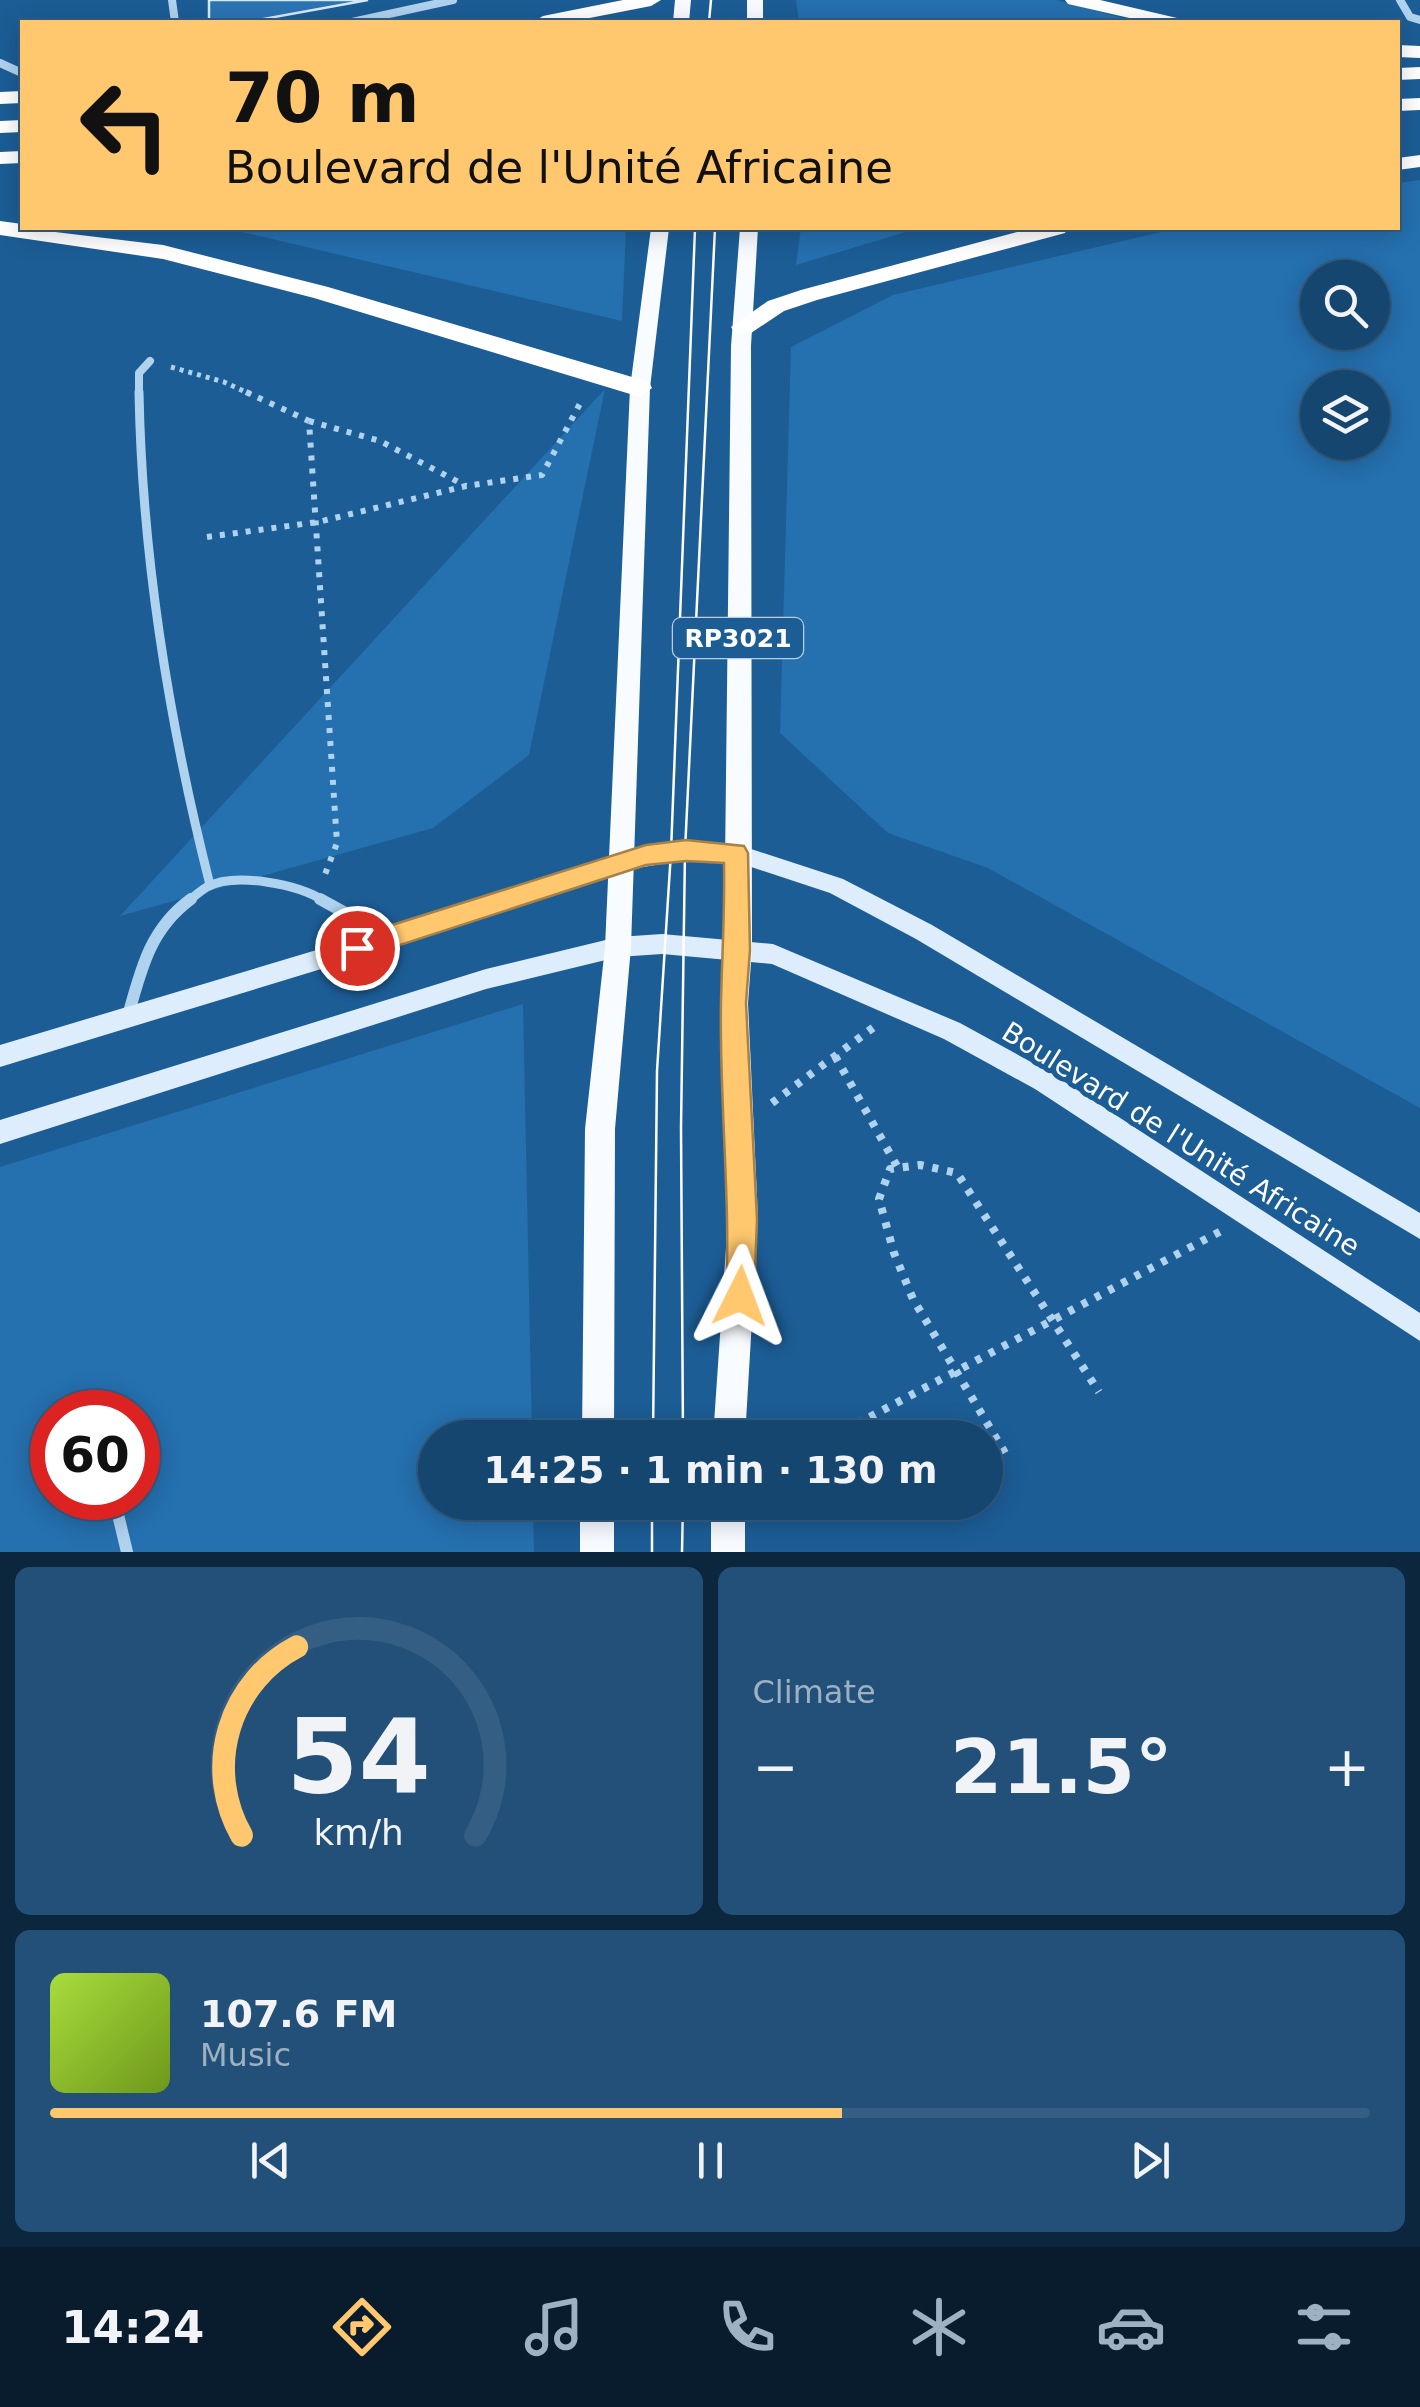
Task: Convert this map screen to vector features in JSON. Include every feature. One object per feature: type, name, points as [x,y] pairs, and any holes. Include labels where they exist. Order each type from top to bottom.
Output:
[{"type":"highway","points":[[553,20],[651,0]]},
{"type":"highway","points":[[1075,0],[1161,20]]},
{"type":"highway","points":[[0,228],[163,252],[597,372],[640,388]]},
{"type":"highway","points":[[743,326],[776,306],[809,295],[1050,230]]},
{"type":"main road","points":[[598,1420],[600,1129],[618,947],[640,388],[660,230]]},
{"type":"main road","points":[[743,326],[749,230]]},
{"type":"main road","name":"RP3021","points":[[730,1420],[743,1219],[734,1003],[738,950],[743,326]]},
{"type":"main road","name":"Boulevard de l'Unité Africaine","points":[[0,1056],[390,938],[620,862],[686,851],[736,853],[836,886],[924,932],[1420,1226]]},
{"type":"main road","name":"Boulevard de l'Unité Africaine","points":[[0,1132],[486,979],[618,947],[662,944],[773,954],[896,1006],[1043,1081],[1420,1328]]},
{"type":"main road","points":[[597,1520],[598,1552]]},
{"type":"main road","points":[[728,1520],[728,1552]]},
{"type":"street","points":[[361,20],[452,0]]},
{"type":"street","points":[[1400,0],[1410,17],[1420,20]]},
{"type":"street","points":[[150,361],[139,373],[142,483],[167,703],[210,885]]},
{"type":"street","points":[[128,1017],[147,949],[170,916],[210,885],[282,884],[316,896],[390,938]]},
{"type":"street","points":[[119,1520],[127,1552]]},
{"type":"path","points":[[150,361],[224,382],[309,422],[380,441],[466,486]]},
{"type":"path","points":[[207,537],[318,522],[466,486],[542,475],[597,372]]},
{"type":"path","points":[[309,422],[338,844],[316,896]]},
{"type":"path","points":[[741,1122],[798,1087],[860,1040],[896,1006]]},
{"type":"path","points":[[835,1056],[898,1168]]},
{"type":"path","points":[[1005,1453],[913,1299],[894,1253],[879,1200],[890,1169],[920,1166],[957,1174],[1099,1392]]},
{"type":"path","points":[[865,1420],[1248,1216]]},
{"type":"shaded area","points":[[796,0],[1056,0],[1130,20],[799,20]]},
{"type":"shaded area","points":[[1420,180],[1420,1108],[988,868],[888,833],[780,733],[791,347],[893,295],[1169,230],[1400,230],[1400,183]]},
{"type":"shaded area","points":[[234,230],[626,230],[622,321]]},
{"type":"shaded area","points":[[801,230],[912,230],[796,265]]},
{"type":"shaded area","points":[[605,389],[529,755],[433,828],[120,916]]},
{"type":"shaded area","points":[[523,1004],[532,1420],[418,1420],[418,1520],[533,1520],[534,1552],[0,1552],[0,1167]]},
{"type":"building","points":[[209,0],[368,0],[258,20],[209,20]]},
{"type":"tram line","points":[[709,20],[711,0]]},
{"type":"tram line","points":[[653,1420],[657,1071],[671,852],[695,230]]},
{"type":"tram line","points":[[683,1420],[685,851],[715,230]]},
{"type":"tram line","points":[[652,1520],[652,1552]]},
{"type":"tram line","points":[[682,1552],[683,1520]]},
{"type":"route","points":[[357,948],[646,855],[686,851],[736,853],[738,950],[734,1003],[743,1219],[740,1296]]}]
